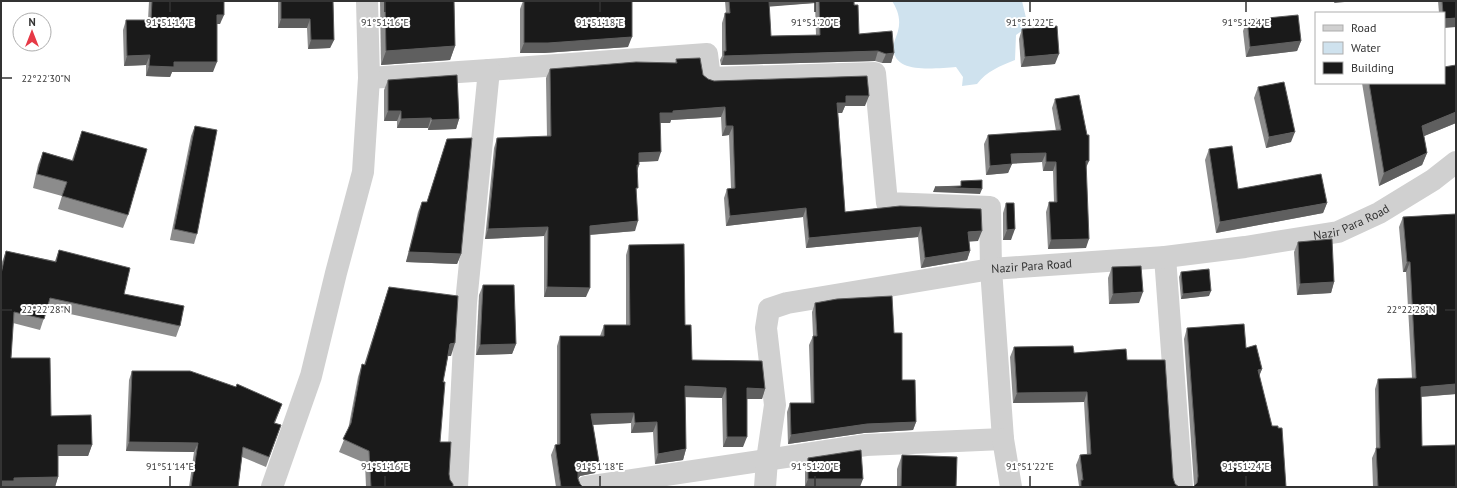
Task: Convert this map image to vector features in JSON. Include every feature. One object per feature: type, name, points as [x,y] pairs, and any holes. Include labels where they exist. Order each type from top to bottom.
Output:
[{"type":"street","points":[[272,487],[311,376],[336,273],[363,172],[369,78],[367,1]]},
{"type":"street","points":[[369,78],[706,54],[710,78],[875,73],[887,203],[990,207],[991,269],[1003,439],[1011,487]]},
{"type":"street","points":[[457,487],[466,303],[489,70]]},
{"type":"street","name":"Nazir Para Road","points":[[765,487],[767,460],[775,405],[766,328],[769,309],[787,303],[991,269],[1165,257],[1245,247],[1338,232],[1379,213],[1433,180],[1456,162]]},
{"type":"street","points":[[1165,257],[1182,487]]},
{"type":"street","points":[[585,487],[866,445],[1003,439]]},
{"type":"water","points":[[892,1],[1022,1],[1027,22],[1026,28],[1016,35],[1015,60],[989,72],[977,84],[962,86],[963,77],[956,67],[926,69],[915,68],[898,61],[894,54],[894,43],[899,27],[899,19]]},
{"type":"building","points":[[152,1],[224,1],[224,15],[217,15],[217,62],[174,62],[174,67],[149,66],[150,55],[127,56],[126,20],[151,20]]},
{"type":"building","points":[[281,1],[333,1],[334,40],[311,40],[310,19],[281,19]]},
{"type":"building","points":[[385,1],[454,1],[455,46],[386,51]]},
{"type":"building","points":[[524,1],[632,1],[632,37],[548,43],[524,43]]},
{"type":"building","points":[[729,1],[769,1],[771,36],[820,35],[819,1],[854,1],[854,5],[858,5],[859,34],[892,31],[894,53],[886,54],[878,51],[724,56],[724,51],[726,51],[725,13],[730,13]]},
{"type":"building","points":[[1442,1],[1456,1],[1456,18],[1445,19],[1445,12],[1443,12]]},
{"type":"building","points":[[1298,15],[1301,41],[1250,47],[1247,20]]},
{"type":"building","points":[[1057,26],[1059,54],[1025,57],[1022,29]]},
{"type":"building","points":[[700,58],[703,75],[714,81],[867,76],[869,96],[846,96],[846,103],[837,103],[845,212],[900,206],[981,209],[982,231],[968,232],[970,251],[925,258],[921,227],[809,238],[806,208],[730,216],[727,189],[735,188],[733,126],[726,126],[725,107],[673,111],[673,113],[660,113],[661,152],[639,153],[639,165],[637,165],[638,188],[636,188],[638,221],[590,226],[590,288],[547,287],[548,227],[488,229],[497,138],[551,136],[550,69],[636,62],[677,63],[676,59]]},
{"type":"building","points":[[1456,65],[1456,112],[1422,126],[1427,153],[1384,173],[1369,84],[1445,84],[1445,67]]},
{"type":"building","points":[[457,75],[459,119],[401,119],[401,111],[388,111],[388,80]]},
{"type":"building","points":[[1284,82],[1295,132],[1269,137],[1258,87]]},
{"type":"building","points":[[1079,95],[1087,135],[1089,135],[1089,161],[1086,161],[1089,239],[1051,240],[1049,202],[1057,202],[1056,162],[1046,162],[1046,153],[1011,154],[1012,164],[990,166],[988,135],[1061,130],[1055,99]]},
{"type":"building","points":[[195,126],[217,130],[197,234],[174,229]]},
{"type":"building","points":[[82,131],[147,149],[128,215],[62,196],[67,182],[37,174],[43,152],[73,161]]},
{"type":"building","points":[[472,138],[461,254],[409,252],[422,202],[427,202],[447,139]]},
{"type":"building","points":[[1232,146],[1238,189],[1321,174],[1327,203],[1220,222],[1209,149]]},
{"type":"building","points":[[982,180],[982,189],[935,187],[961,186],[961,181]]},
{"type":"building","points":[[1006,203],[1014,203],[1015,229],[1007,230]]},
{"type":"building","points":[[1456,214],[1456,384],[1421,387],[1422,446],[1456,445],[1456,487],[1378,487],[1376,448],[1380,448],[1378,379],[1416,378],[1410,262],[1407,262],[1403,217]]},
{"type":"building","points":[[1332,239],[1334,282],[1300,284],[1298,242]]},
{"type":"building","points":[[684,244],[685,325],[691,325],[692,360],[762,361],[765,389],[747,388],[747,437],[727,437],[726,388],[685,386],[686,449],[658,454],[657,422],[635,423],[634,413],[591,414],[599,462],[584,465],[578,472],[578,479],[583,487],[561,487],[555,445],[560,444],[560,336],[604,336],[604,325],[630,325],[629,245]]},
{"type":"building","points":[[59,250],[130,268],[124,294],[184,306],[180,326],[50,298],[44,319],[14,312],[11,358],[50,358],[51,416],[91,415],[92,445],[58,445],[58,477],[14,478],[14,481],[1,481],[1,274],[6,251],[56,262]]},
{"type":"building","points":[[1141,266],[1143,292],[1113,294],[1112,267]]},
{"type":"building","points":[[1209,269],[1211,291],[1183,294],[1181,272]]},
{"type":"building","points":[[483,285],[514,285],[516,344],[480,345]]},
{"type":"building","points":[[389,287],[458,296],[455,343],[450,344],[443,382],[445,382],[440,442],[451,442],[449,474],[453,487],[371,487],[369,451],[343,439],[351,423],[362,364],[365,365]]},
{"type":"building","points":[[892,296],[894,333],[902,333],[902,380],[915,380],[916,422],[867,424],[791,435],[790,403],[814,403],[813,336],[817,336],[815,303],[837,299]]},
{"type":"building","points":[[1244,324],[1246,348],[1256,345],[1262,369],[1258,370],[1272,426],[1282,428],[1286,487],[1193,487],[1197,483],[1198,476],[1187,328]]},
{"type":"building","points":[[1073,346],[1074,353],[1126,349],[1127,360],[1165,360],[1173,478],[1175,484],[1179,487],[1081,487],[1081,480],[1083,480],[1080,455],[1091,454],[1087,392],[1017,393],[1014,347]]},
{"type":"building","points":[[132,371],[190,371],[236,387],[237,384],[282,404],[274,423],[281,425],[269,457],[243,447],[238,487],[191,487],[198,443],[129,442]]},
{"type":"building","points":[[861,450],[863,479],[808,479],[808,458]]},
{"type":"building","points":[[902,455],[957,457],[956,487],[901,487]]}]
